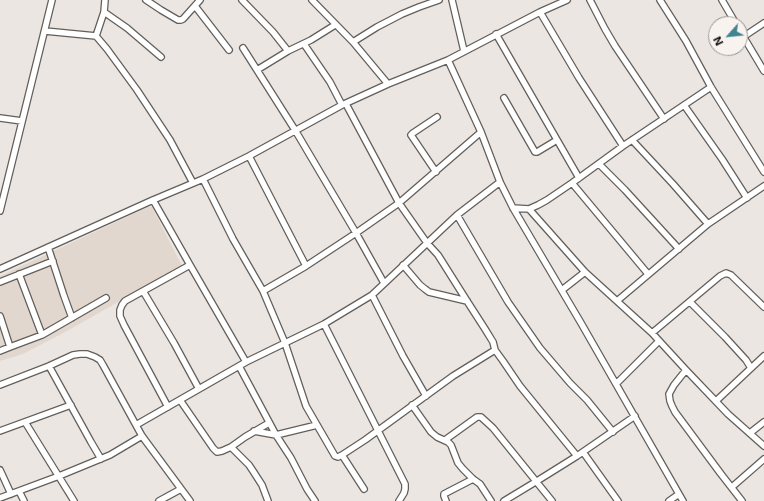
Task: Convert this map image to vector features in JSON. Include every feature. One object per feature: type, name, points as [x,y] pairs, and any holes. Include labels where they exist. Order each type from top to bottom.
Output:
[{"type":"street","points":[[0,211],[52,0]]},
{"type":"street","points":[[96,36],[104,12],[105,0]]},
{"type":"street","points":[[146,0],[155,2],[178,20],[183,19],[200,0]]},
{"type":"street","points":[[242,0],[273,32],[288,52]]},
{"type":"street","points":[[352,42],[418,6],[439,0]]},
{"type":"street","points":[[452,0],[464,51]]},
{"type":"street","points":[[0,269],[203,179],[249,156],[344,104],[388,84],[448,60],[496,34],[566,0]]},
{"type":"street","points":[[590,0],[615,46],[664,119]]},
{"type":"street","points":[[660,0],[764,172]]},
{"type":"street","points":[[722,0],[731,16]]},
{"type":"street","points":[[315,1],[388,84]]},
{"type":"street","points":[[195,6],[229,50]]},
{"type":"street","points":[[104,12],[127,28],[161,57]]},
{"type":"street","points":[[540,12],[579,78],[623,146]]},
{"type":"street","points":[[748,34],[764,23]]},
{"type":"street","points":[[257,70],[335,25]]},
{"type":"street","points":[[45,31],[96,36],[137,90],[170,140],[193,183]]},
{"type":"street","points":[[496,34],[579,178]]},
{"type":"street","points":[[304,44],[344,104],[399,203],[427,243],[438,255],[493,342],[495,350],[520,386],[577,456]]},
{"type":"street","points":[[748,45],[764,71]]},
{"type":"street","points":[[243,48],[295,130],[384,283]]},
{"type":"street","points":[[448,60],[481,132],[500,182],[512,208],[562,290],[683,501]]},
{"type":"street","points":[[512,208],[529,209],[543,203],[623,146],[712,87]]},
{"type":"street","points":[[504,98],[535,152],[557,140]]},
{"type":"street","points":[[684,105],[747,198]]},
{"type":"street","points":[[436,172],[412,135],[437,117]]},
{"type":"street","points":[[0,118],[22,121]]},
{"type":"street","points":[[263,291],[306,266],[399,203],[481,132]]},
{"type":"street","points":[[632,140],[708,224]]},
{"type":"street","points":[[249,156],[306,266]]},
{"type":"street","points":[[599,164],[679,249]]},
{"type":"street","points":[[203,179],[233,239],[263,291],[285,343],[306,406],[335,456],[338,457],[342,455],[378,431],[453,376],[495,350]]},
{"type":"street","points":[[136,425],[246,362],[324,324],[372,295],[457,215],[500,182]]},
{"type":"street","points":[[572,183],[648,274]]},
{"type":"street","points":[[617,301],[708,224],[764,186]]},
{"type":"street","points":[[153,200],[246,362]]},
{"type":"street","points":[[529,209],[585,272],[652,333],[736,422],[764,446]]},
{"type":"street","points":[[457,215],[508,302],[540,348],[570,383],[587,400],[613,432]]},
{"type":"street","points":[[48,247],[72,318]]},
{"type":"street","points":[[0,282],[53,261]]},
{"type":"street","points":[[168,407],[124,325],[120,316],[120,310],[125,301],[190,265]]},
{"type":"street","points":[[403,265],[420,285],[429,292],[467,302]]},
{"type":"street","points":[[562,290],[585,272]]},
{"type":"street","points":[[652,333],[720,276],[726,273],[731,275],[764,307]]},
{"type":"street","points":[[19,274],[42,335]]},
{"type":"street","points":[[143,291],[199,389]]},
{"type":"street","points":[[372,295],[403,356],[426,396]]},
{"type":"street","points":[[0,351],[42,335],[106,298]]},
{"type":"street","points":[[690,302],[725,336],[751,368]]},
{"type":"street","points":[[0,316],[10,347]]},
{"type":"street","points":[[324,324],[405,484],[404,493],[399,501]]},
{"type":"street","points":[[616,384],[659,341]]},
{"type":"street","points":[[0,385],[73,355],[87,354],[100,360],[142,436],[190,501]]},
{"type":"street","points":[[716,401],[764,356]]},
{"type":"street","points":[[49,366],[101,459]]},
{"type":"street","points":[[239,366],[269,423],[315,501]]},
{"type":"street","points":[[686,370],[669,394],[670,401],[675,412],[742,501]]},
{"type":"street","points":[[180,400],[217,452],[231,446],[269,423]]},
{"type":"street","points":[[0,431],[71,405]]},
{"type":"street","points":[[412,405],[432,432],[437,437],[445,440],[451,445],[458,463],[463,470],[480,484],[491,501]]},
{"type":"street","points":[[504,501],[577,456],[634,416]]},
{"type":"street","points":[[445,440],[477,417],[481,417],[493,428],[552,501]]},
{"type":"street","points":[[25,422],[74,501]]},
{"type":"street","points":[[750,433],[764,422]]},
{"type":"street","points":[[254,431],[276,435],[317,425]]},
{"type":"street","points":[[0,498],[101,459],[142,436]]},
{"type":"street","points":[[231,446],[253,471],[262,485],[268,501]]},
{"type":"street","points":[[583,452],[618,501]]},
{"type":"street","points":[[342,455],[364,489]]},
{"type":"street","points":[[732,487],[764,459]]},
{"type":"street","points":[[0,470],[11,494]]},
{"type":"street","points":[[446,501],[444,494],[473,478]]},
{"type":"street","points":[[159,501],[181,489]]},
{"type":"street","points":[[19,491],[24,501]]},
{"type":"street","points":[[670,501],[679,494]]},
{"type":"shaded area","points":[[148,207],[152,207],[182,266],[23,354],[0,361],[0,276]]}]
